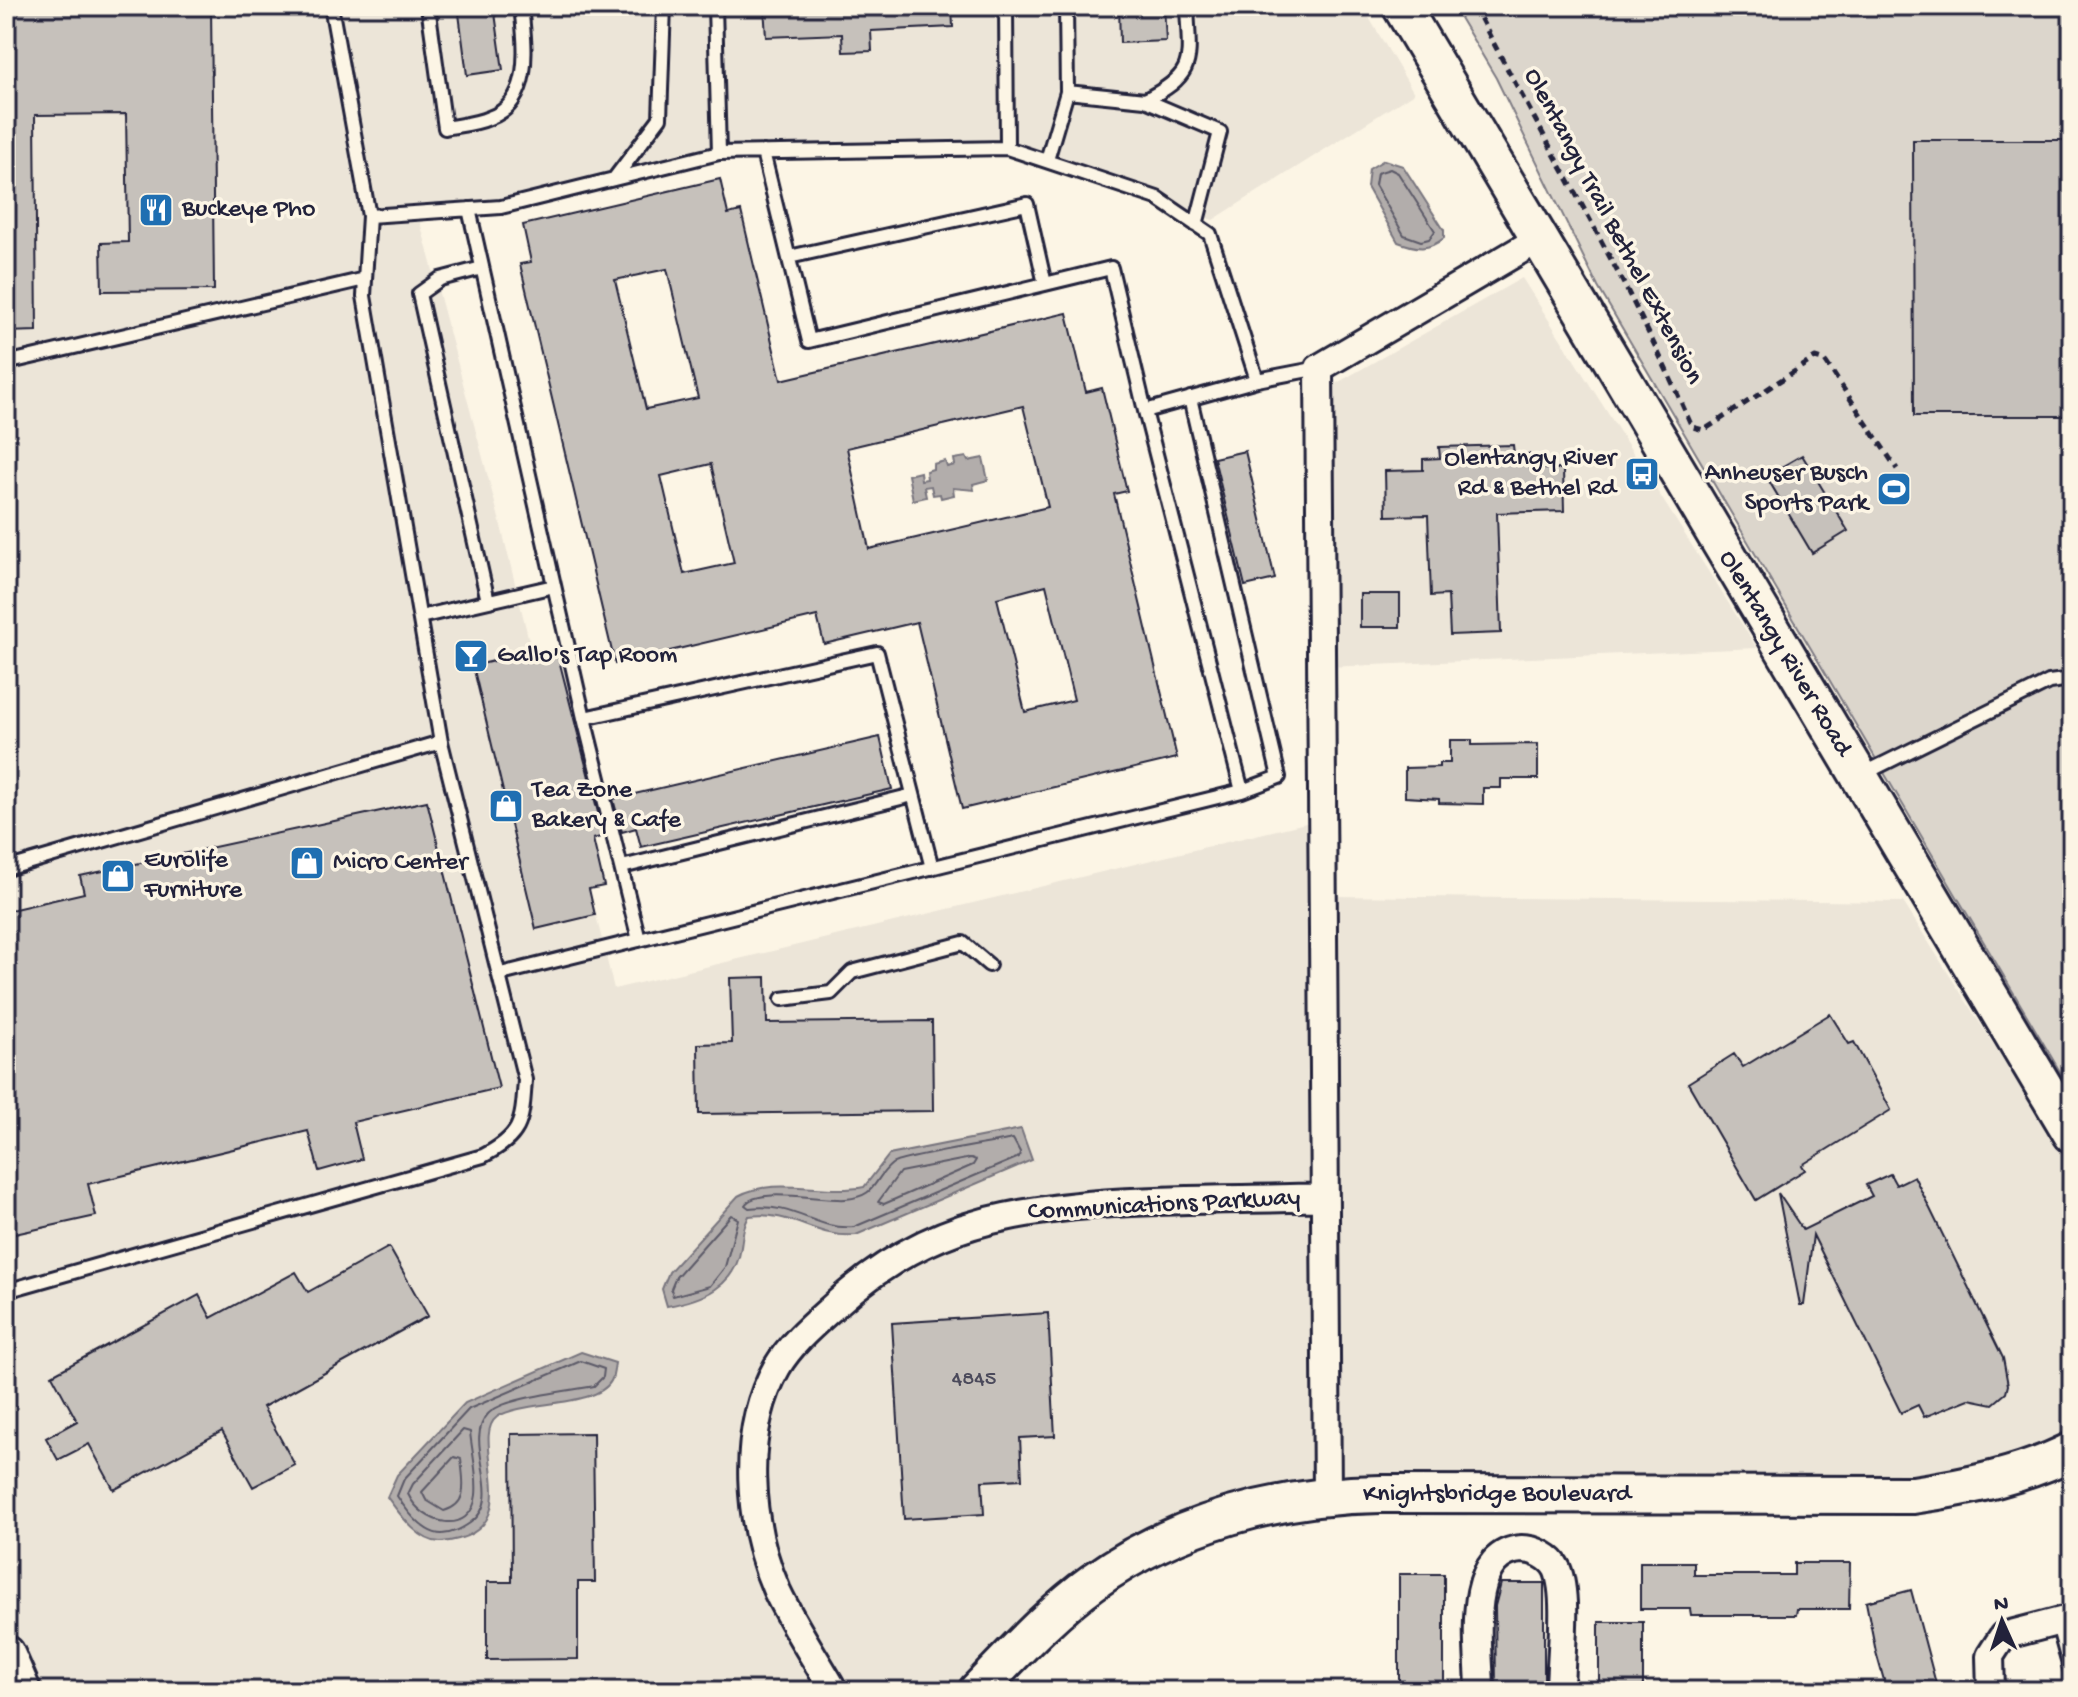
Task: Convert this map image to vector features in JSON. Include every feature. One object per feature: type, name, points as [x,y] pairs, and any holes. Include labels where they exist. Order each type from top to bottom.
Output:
[{"type":"main road","name":"Olentangy River Road","points":[[1401,6],[1856,777],[2072,1134]]},
{"type":"main road","name":"Knightsbridge Boulevard","points":[[977,1691],[1093,1582],[1177,1534],[1276,1503],[1327,1495],[1913,1495],[1991,1481],[2047,1463],[2072,1451]]},
{"type":"street","points":[[1327,1495],[1319,368],[1539,239]]},
{"type":"street","name":"Communications Parkway","points":[[834,1691],[777,1590],[757,1527],[753,1476],[756,1422],[765,1395],[777,1367],[808,1329],[894,1259],[950,1233],[1003,1217],[1061,1207],[1325,1197]]},
{"type":"street","points":[[1480,1691],[1481,1584],[1488,1566],[1504,1553],[1523,1549],[1541,1553],[1549,1559],[1556,1566],[1561,1584],[1560,1691]]},
{"type":"street","points":[[1991,1691],[1990,1656],[2003,1636],[2065,1619]]},
{"type":"lane","points":[[6,1291],[483,1156],[508,1143],[522,1119],[525,1080],[441,742],[364,296],[369,216],[331,6]]},
{"type":"lane","points":[[428,6],[445,128],[492,118],[518,96],[526,53],[521,6]]},
{"type":"lane","points":[[614,179],[660,118],[664,6]]},
{"type":"lane","points":[[715,6],[719,153]]},
{"type":"lane","points":[[1006,6],[1007,148]]},
{"type":"lane","points":[[1047,160],[1067,92],[1066,6]]},
{"type":"lane","points":[[1145,100],[1177,84],[1189,57],[1187,6]]},
{"type":"lane","points":[[1067,92],[1145,100],[1220,132],[1196,225]]},
{"type":"lane","points":[[369,216],[501,207],[719,153],[1007,148],[1157,198],[1210,234],[1257,380]]},
{"type":"lane","points":[[763,152],[809,341],[1111,268],[1242,791]]},
{"type":"lane","points":[[789,257],[1027,204],[1045,284]]},
{"type":"lane","points":[[469,209],[584,718],[639,940]]},
{"type":"lane","points":[[482,268],[440,279],[419,294],[488,601]]},
{"type":"lane","points":[[6,363],[365,279]]},
{"type":"lane","points":[[1145,411],[1257,380],[1319,368]]},
{"type":"lane","points":[[501,974],[1242,791],[1279,777],[1190,398]]},
{"type":"lane","points":[[420,617],[554,586]]},
{"type":"lane","points":[[584,718],[877,653],[932,868]]},
{"type":"lane","points":[[1856,777],[2049,682],[2072,679]]},
{"type":"lane","points":[[6,869],[441,742]]},
{"type":"lane","points":[[622,867],[913,795]]},
{"type":"lane","points":[[782,999],[831,993],[852,972],[963,943],[989,965]]},
{"type":"lane","points":[[2065,1619],[2072,1676]]},
{"type":"path","name":"Olentangy Trail Bethel Extension","points":[[1474,6],[1552,156],[1653,337],[1692,427],[1704,430],[1815,358],[1825,361],[1897,469]]},
{"type":"shaded area","points":[[6,6],[1362,6],[1414,93],[1213,220],[1006,151],[702,151],[420,222],[500,522],[614,989],[1331,817],[1330,896],[1903,902],[2072,1168],[2072,1451],[1980,1483],[1348,1491],[1187,1527],[983,1691],[26,1691],[6,1652]]},
{"type":"shaded area","name":"Anheuser Busch Sports Park","points":[[1453,6],[2072,6],[2072,1092],[1598,287],[1496,78]]},
{"type":"shaded area","points":[[1522,278],[1757,648],[1328,667],[1323,391]]},
{"type":"water","points":[[1384,160],[1403,166],[1444,230],[1444,238],[1422,248],[1398,242],[1367,187],[1369,169]]},
{"type":"water","points":[[966,457],[968,461],[983,458],[988,480],[973,484],[974,490],[953,488],[954,495],[941,498],[940,494],[933,495],[931,486],[924,487],[926,497],[913,500],[908,475],[920,472],[921,480],[927,479],[926,471],[933,469],[933,464],[945,461],[947,467],[955,465],[954,459]]},
{"type":"water","points":[[1021,1129],[1032,1160],[856,1235],[828,1233],[778,1217],[749,1216],[738,1261],[725,1282],[693,1300],[667,1306],[662,1289],[669,1272],[738,1196],[768,1187],[864,1187],[889,1155]]},
{"type":"water","points":[[581,1352],[615,1363],[612,1379],[603,1390],[575,1400],[509,1412],[497,1417],[490,1428],[492,1504],[485,1522],[470,1535],[442,1542],[418,1533],[387,1497],[397,1475],[465,1403]]},
{"type":"building","points":[[6,6],[211,6],[214,290],[102,291],[101,243],[128,242],[126,114],[35,115],[37,331],[6,332]]},
{"type":"building","points":[[458,6],[494,6],[503,70],[467,75]]},
{"type":"building","points":[[764,6],[952,6],[953,27],[871,31],[872,51],[843,52],[842,34],[766,37]]},
{"type":"building","points":[[1119,6],[1164,6],[1166,41],[1120,43]]},
{"type":"building","points":[[1913,140],[2072,140],[2072,416],[1914,416]]},
{"type":"building","points":[[720,179],[728,214],[741,211],[781,380],[1067,313],[1086,392],[1102,388],[1127,491],[1114,494],[1177,758],[962,809],[917,622],[824,644],[817,616],[615,664],[520,264],[531,262],[523,225]],"holes":[[[667,269],[698,398],[646,409],[615,280]],[[1023,406],[1048,507],[869,549],[847,448]],[[711,464],[734,563],[684,574],[661,476]],[[1046,585],[1074,700],[1025,712],[997,598]]]},
{"type":"building","points":[[1513,445],[1514,454],[1529,454],[1530,469],[1563,469],[1564,511],[1497,513],[1501,633],[1450,635],[1448,595],[1431,596],[1428,515],[1386,516],[1385,471],[1423,470],[1423,459],[1440,458],[1439,447]]},
{"type":"building","points":[[1245,451],[1275,579],[1245,586],[1214,458]]},
{"type":"building","points":[[1802,455],[1848,531],[1812,553],[1766,476]]},
{"type":"building","points":[[1360,594],[1400,594],[1400,627],[1360,627]]},
{"type":"building","points":[[531,652],[533,662],[558,656],[604,836],[593,839],[604,886],[589,889],[595,915],[536,929],[473,666]]},
{"type":"building","points":[[880,737],[892,789],[641,847],[636,828],[622,832],[613,799]]},
{"type":"building","points":[[1450,740],[1472,740],[1472,745],[1538,744],[1538,779],[1501,779],[1501,788],[1483,788],[1483,804],[1439,803],[1439,799],[1405,797],[1405,768],[1439,767],[1439,763],[1450,763]]},
{"type":"building","points":[[427,801],[499,1088],[353,1122],[362,1159],[319,1171],[308,1131],[88,1184],[96,1216],[6,1236],[6,911],[84,893],[80,876]]},
{"type":"building","points":[[766,977],[767,1023],[932,1021],[933,1111],[699,1114],[698,1044],[732,1043],[730,978]]},
{"type":"building","points":[[1830,1014],[1849,1044],[1854,1042],[1891,1110],[1802,1165],[1805,1170],[1756,1200],[1688,1083],[1734,1054],[1743,1067]]},
{"type":"building","points":[[1890,1174],[1896,1185],[1914,1176],[2003,1358],[2008,1385],[2006,1393],[1993,1404],[1969,1399],[1924,1417],[1918,1405],[1901,1413],[1813,1235],[1804,1305],[1800,1305],[1778,1193],[1803,1230],[1872,1196],[1866,1185]]},
{"type":"building","points":[[389,1247],[428,1316],[263,1407],[295,1465],[253,1487],[222,1431],[114,1490],[89,1444],[58,1460],[46,1438],[77,1421],[52,1375],[199,1295],[211,1318],[296,1272],[308,1292]]},
{"type":"building","points":[[1048,1313],[1055,1436],[1020,1438],[1022,1479],[982,1481],[984,1514],[904,1519],[892,1323]]},
{"type":"building","points":[[593,1433],[595,1582],[578,1582],[578,1659],[487,1660],[487,1582],[512,1582],[511,1434]]},
{"type":"building","points":[[1640,1562],[1694,1562],[1694,1575],[1794,1575],[1794,1563],[1850,1563],[1849,1609],[1797,1609],[1796,1615],[1691,1615],[1690,1609],[1640,1609]]},
{"type":"building","points":[[1399,1574],[1444,1574],[1444,1691],[1399,1691]]},
{"type":"building","points":[[1501,1583],[1544,1583],[1544,1691],[1496,1691],[1495,1606]]},
{"type":"building","points":[[1911,1590],[1938,1691],[1887,1691],[1876,1652],[1866,1602]]},
{"type":"building","points":[[1599,1622],[1643,1622],[1643,1691],[1599,1691]]},
{"type":"place","name":"Buckeye Pho","points":[[156,210]]},
{"type":"place","name":"Olentangy River Rd & Bethel Rd","points":[[1642,474]]},
{"type":"place","name":"Anheuser Busch Sports Park","points":[[1894,489]]},
{"type":"place","name":"Gallo's Tap Room","points":[[471,656]]},
{"type":"place","name":"Tea Zone Bakery & Cafe","points":[[506,806]]},
{"type":"place","name":"Micro Center","points":[[307,863]]},
{"type":"place","name":"Eurolife Furniture","points":[[118,876]]}]
